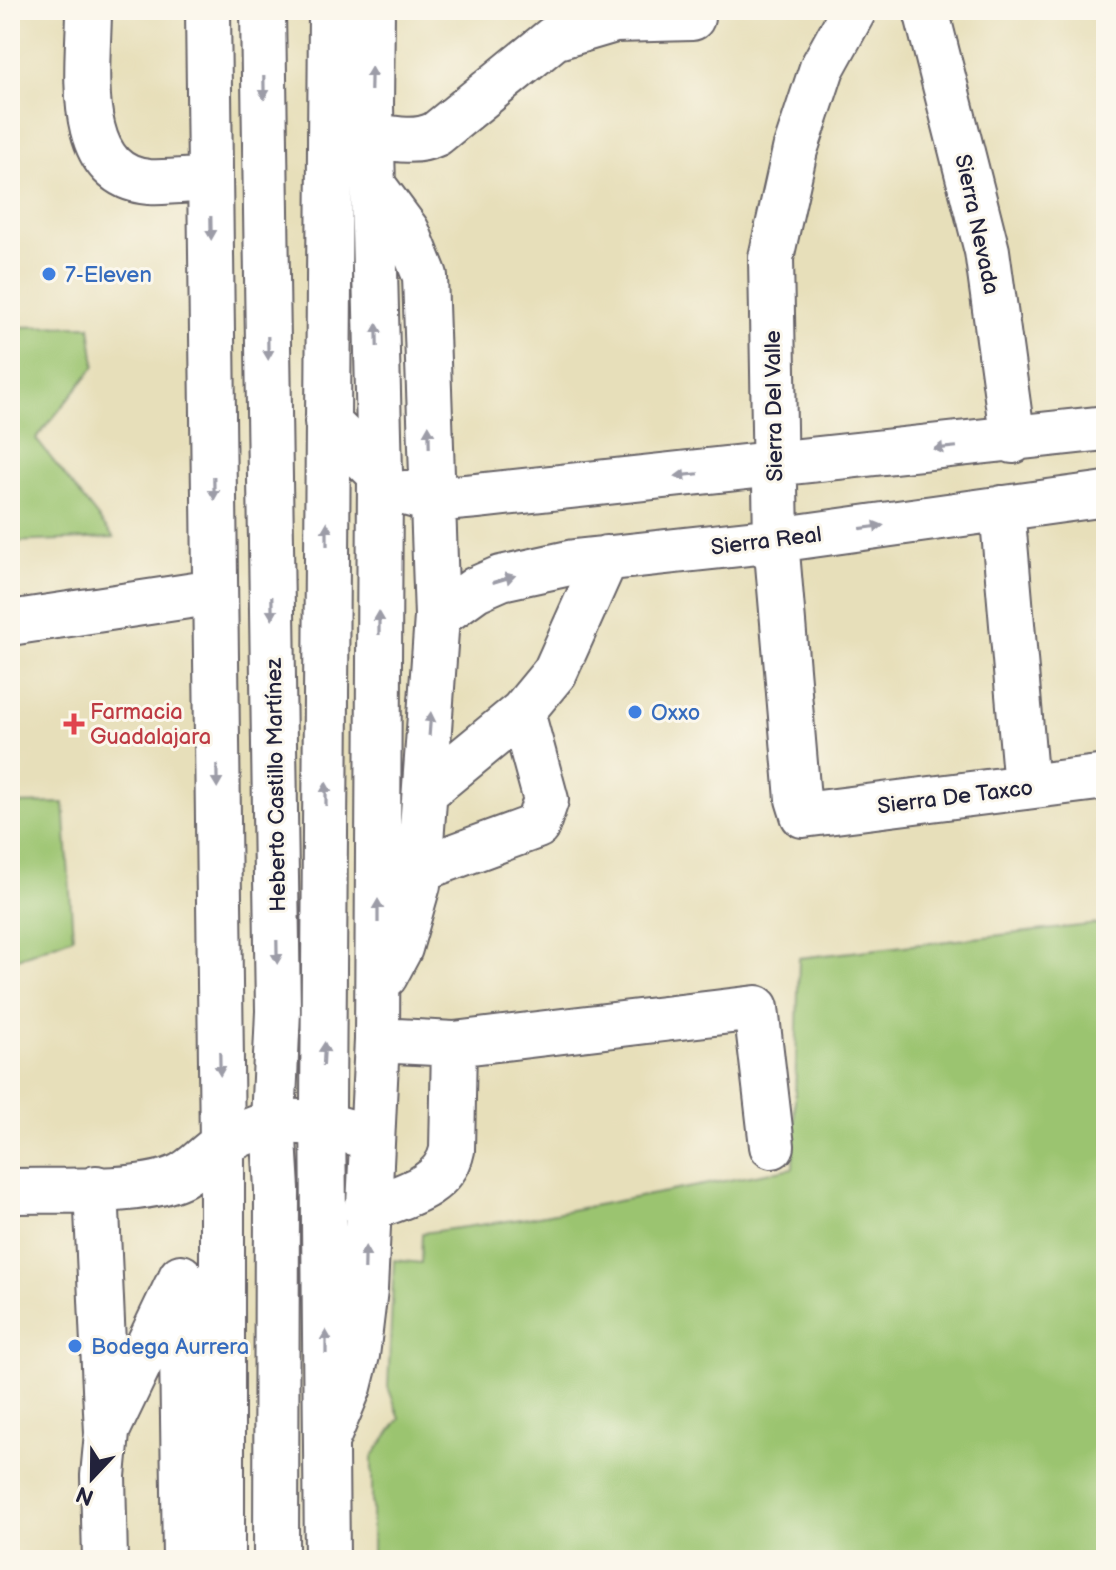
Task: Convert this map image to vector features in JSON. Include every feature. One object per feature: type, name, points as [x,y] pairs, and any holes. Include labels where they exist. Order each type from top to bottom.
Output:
[{"type":"street","points":[[89,10],[90,129],[100,151],[115,168],[148,182],[210,179]]},
{"type":"street","points":[[208,10],[222,1144],[222,1560]]},
{"type":"street","name":"Heberto Castillo Martínez","points":[[263,10],[278,1011],[273,1122],[277,1189],[276,1560]]},
{"type":"street","points":[[327,1560],[323,1123],[331,10]]},
{"type":"street","points":[[326,1442],[349,1387],[357,1355],[365,1289],[366,1210],[377,1040],[380,474],[372,10]]},
{"type":"street","name":"Sierra Del Valle","points":[[803,815],[798,799],[776,540],[771,258],[795,150],[822,68],[854,10]]},
{"type":"street","name":"Sierra Nevada","points":[[926,10],[987,251],[1013,441]]},
{"type":"street","points":[[372,135],[404,140],[424,139],[436,134],[554,38],[615,20],[692,18]]},
{"type":"street","points":[[219,1000],[308,1013],[378,989],[400,948],[420,869],[437,617],[425,276],[407,231],[373,185]]},
{"type":"street","points":[[327,422],[380,474],[409,495],[431,500],[774,467],[1106,428]]},
{"type":"street","name":"Sierra Real","points":[[437,617],[476,589],[501,578],[606,558],[776,540],[1106,494]]},
{"type":"street","points":[[1002,508],[1026,787]]},
{"type":"street","points":[[426,791],[522,712],[555,672],[606,558]]},
{"type":"street","points":[[10,623],[215,592]]},
{"type":"street","points":[[420,869],[537,826],[546,800],[522,712]]},
{"type":"street","name":"Sierra De Taxco","points":[[803,815],[1106,777]]},
{"type":"street","points":[[377,1040],[454,1044],[756,1008],[772,1146]]},
{"type":"street","points":[[366,1210],[430,1184],[449,1164],[454,1106],[454,1044]]},
{"type":"street","points":[[10,1191],[151,1184],[176,1178],[222,1144],[273,1122],[295,1119],[323,1123],[371,1138]]},
{"type":"street","points":[[96,1188],[107,1433],[103,1476],[105,1560]]},
{"type":"street","points":[[107,1433],[181,1277],[221,1225]]},
{"type":"street","points":[[181,1277],[185,1560]]},
{"type":"green space","points":[[90,326],[95,366],[36,439],[114,538],[10,542],[10,327]]},
{"type":"green space","points":[[64,803],[73,937],[10,961],[10,804]]},
{"type":"green space","points":[[1106,923],[1106,1560],[372,1560],[372,1457],[400,1418],[388,1387],[394,1260],[421,1263],[422,1233],[528,1218],[793,1168],[799,958]]},
{"type":"place","name":"7-Eleven","points":[[49,274]]},
{"type":"place","name":"Oxxo","points":[[635,712]]},
{"type":"place","name":"Farmacia Guadalajara","points":[[74,724]]},
{"type":"place","name":"Bodega Aurrera","points":[[75,1346]]}]
